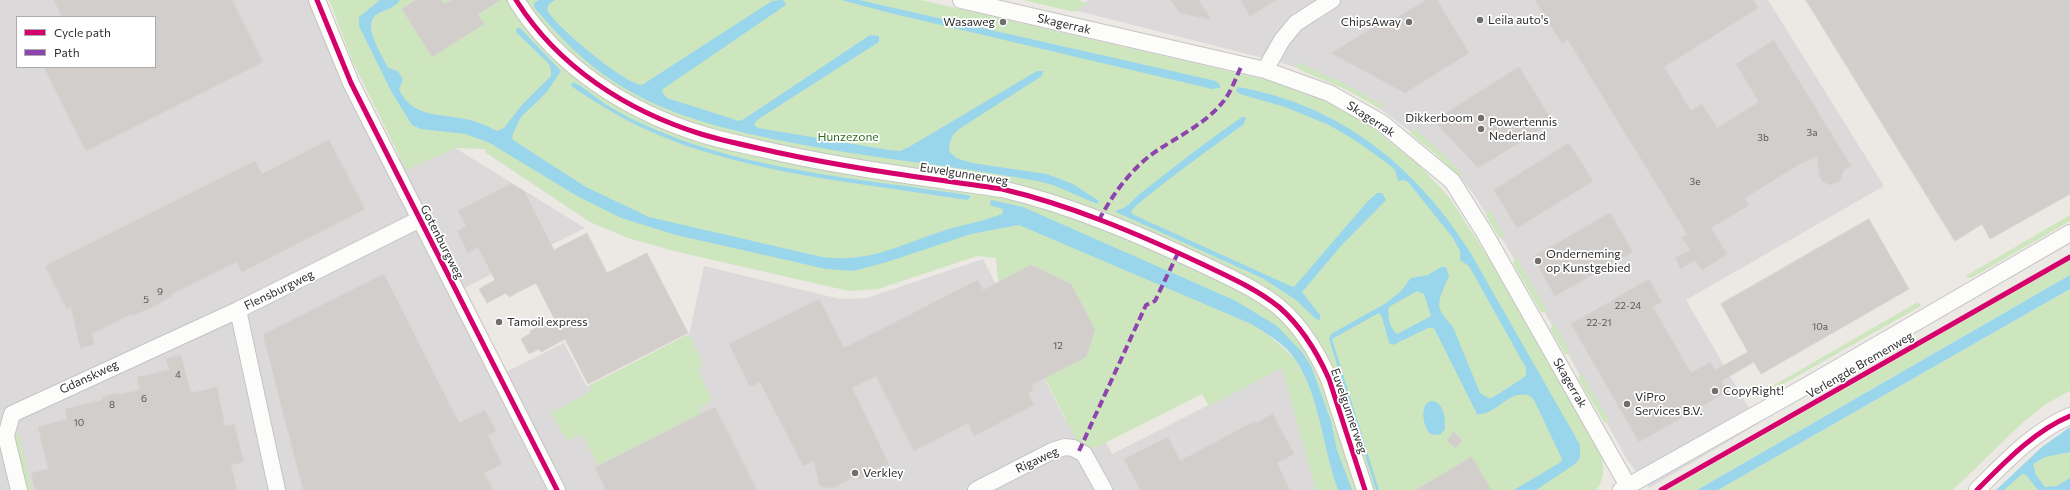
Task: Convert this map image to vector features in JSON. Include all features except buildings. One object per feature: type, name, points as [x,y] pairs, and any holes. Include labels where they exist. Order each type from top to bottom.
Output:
[{"type":"street","name":"Gotenburgweg","points":[[317,0],[351,83],[557,490]]},
{"type":"street","name":"Euvelgunnerweg","points":[[516,0],[546,39],[576,68],[611,94],[671,123],[731,142],[807,159],[1002,189],[1031,196],[1074,210],[1164,247],[1255,290],[1291,319],[1312,346],[1321,362],[1329,379],[1365,490]]},
{"type":"street","name":"Skagerrak","points":[[961,0],[1266,70],[1329,93],[1382,123],[1452,181],[1484,232],[1625,488]]},
{"type":"street","points":[[1266,70],[1282,40],[1296,22],[1332,0]]},
{"type":"street","name":"Flensburgweg","points":[[277,490],[238,310],[420,219]]},
{"type":"street","name":"Verlengde Bremenweg","points":[[1625,488],[1808,385],[2070,233]]},
{"type":"street","name":"Gdanskweg","points":[[19,490],[6,436],[12,414],[238,310]]},
{"type":"street","points":[[1977,490],[2036,436],[2058,421],[2070,416]]},
{"type":"street","name":"Rigaweg","points":[[976,490],[1052,451],[1065,447],[1073,448],[1084,454],[1104,490]]},
{"type":"shaded area","points":[[0,0],[315,0],[391,163],[420,146],[452,146],[585,228],[456,292],[504,373],[564,343],[587,387],[689,335],[704,266],[840,299],[867,298],[983,259],[1065,419],[1087,406],[1112,454],[1282,368],[1316,490],[0,490]]},
{"type":"shaded area","points":[[1089,0],[1768,0],[1884,186],[1686,300],[1758,424],[1649,488],[1628,461],[1517,263],[1475,196],[1455,171],[1429,145],[1345,86],[1283,63],[1074,10]]},
{"type":"green space","name":"Hunzezone","points":[[329,0],[921,0],[1284,84],[1330,103],[1364,121],[1419,165],[1449,197],[1489,259],[1601,455],[1603,469],[1601,482],[1596,490],[1339,490],[1328,441],[1317,410],[1338,490],[1316,490],[1282,368],[1209,406],[1202,394],[1097,447],[1090,447],[1076,439],[999,289],[996,258],[977,256],[878,289],[849,291],[678,252],[628,238],[590,222],[485,152],[485,149],[456,148],[406,170],[353,62]],"holes":[[[1019,222],[1256,324],[1267,334],[1249,323],[1027,227],[1019,225],[977,233]],[[1294,358],[1302,365],[1310,387]]]},
{"type":"green space","points":[[1023,0],[1077,0],[1088,3],[1074,12]]},
{"type":"green space","points":[[1293,61],[1337,80],[1385,106],[1379,108],[1347,90],[1300,70]]},
{"type":"green space","points":[[1414,128],[1448,159],[1463,176],[1459,178],[1437,155],[1410,133]]},
{"type":"green space","points":[[1490,210],[1504,236],[1502,238],[1499,237],[1486,216],[1487,212]]},
{"type":"green space","points":[[2070,215],[2070,221],[1971,278],[1964,277]]},
{"type":"green space","points":[[1516,257],[1547,310],[1545,312],[1541,312],[1513,263]]},
{"type":"green space","points":[[2070,260],[2070,275],[1697,490],[1668,490]]},
{"type":"green space","points":[[2070,289],[2070,391],[2046,404],[2021,424],[1953,490],[1718,490]]},
{"type":"green space","points":[[1918,302],[1921,306],[1771,391],[1769,388]]},
{"type":"green space","points":[[1554,324],[1571,354],[1565,354],[1550,329]]},
{"type":"green space","points":[[689,334],[703,365],[697,368],[712,400],[699,408],[701,413],[598,465],[582,434],[567,441],[551,413],[592,390],[590,385]]},
{"type":"green space","points":[[1581,373],[1609,421],[1605,423],[1579,380]]},
{"type":"green space","points":[[2070,430],[2070,490],[2001,490]]},
{"type":"green space","points":[[18,431],[32,490],[26,490],[14,439]]},
{"type":"water","points":[[380,0],[400,0],[393,7],[379,13],[373,18],[371,31],[377,47],[388,68],[398,71],[403,80],[399,89],[404,98],[418,110],[436,115],[469,120],[497,131],[504,128],[521,106],[551,76],[549,64],[516,32],[517,28],[520,28],[561,71],[547,92],[521,117],[512,136],[513,140],[586,187],[649,217],[822,257],[840,258],[871,255],[886,251],[946,230],[1002,214],[1003,209],[990,205],[991,200],[1023,207],[1236,301],[1277,326],[1302,352],[1311,366],[1331,421],[1337,450],[1352,490],[1338,490],[1316,406],[1310,389],[1295,359],[1280,343],[1249,323],[1019,225],[971,234],[887,262],[854,271],[826,269],[676,235],[621,218],[577,196],[488,142],[465,134],[421,129],[412,125],[391,91],[359,26],[359,17]]},
{"type":"water","points":[[539,0],[555,0],[549,4],[547,10],[563,29],[592,54],[621,75],[642,85],[772,1],[783,0],[786,4],[783,7],[663,89],[662,92],[667,98],[739,121],[870,35],[879,36],[879,42],[757,120],[754,125],[758,128],[889,150],[900,151],[909,147],[1037,71],[1043,71],[1042,76],[959,129],[952,136],[949,146],[950,152],[956,158],[972,163],[1047,174],[1073,184],[1099,201],[1097,204],[1053,185],[1037,181],[783,141],[717,126],[674,112],[633,93],[602,74],[581,57],[534,7],[534,3]]},
{"type":"water","points":[[841,0],[859,0],[1216,81],[1220,85],[1220,88],[1212,89],[890,13]]},
{"type":"water","points":[[573,82],[605,104],[629,117],[671,136],[706,148],[780,167],[968,195],[971,197],[967,200],[845,182],[763,167],[723,157],[684,145],[627,120],[608,110],[571,86]]},
{"type":"water","points":[[1238,87],[1275,96],[1310,108],[1342,124],[1372,144],[1400,167],[1425,192],[1449,221],[1470,252],[1580,445],[1580,458],[1575,464],[1536,490],[1514,490],[1561,462],[1562,459],[1534,400],[1530,396],[1515,396],[1484,414],[1477,414],[1434,328],[1428,328],[1393,345],[1389,343],[1382,317],[1379,313],[1332,339],[1379,490],[1376,490],[1329,339],[1331,334],[1386,303],[1400,292],[1411,278],[1428,275],[1441,267],[1446,267],[1449,276],[1440,297],[1439,307],[1442,314],[1453,327],[1480,393],[1488,398],[1492,398],[1523,378],[1526,375],[1526,368],[1469,266],[1460,260],[1460,251],[1453,238],[1408,182],[1404,180],[1398,181],[1395,170],[1387,163],[1356,141],[1329,125],[1285,107],[1240,94],[1236,91]],"holes":[[[1417,291],[1424,294],[1431,316],[1397,334],[1390,322],[1388,315],[1389,307]]]},
{"type":"water","points":[[1242,117],[1246,117],[1244,124],[1147,196],[1131,212],[1134,215],[1293,287],[1367,202],[1377,193],[1382,193],[1386,200],[1341,246],[1302,292],[1320,315],[1320,320],[1316,319],[1296,300],[1262,278],[1116,212],[1117,210],[1127,206],[1178,164]]},
{"type":"water","points":[[2070,275],[2070,289],[1718,490],[1697,490]]},
{"type":"water","points":[[1431,401],[1436,402],[1442,408],[1445,429],[1440,435],[1430,434],[1424,421],[1423,416],[1425,407],[1427,403]]},
{"type":"water","points":[[2070,427],[2070,452],[2045,457],[2033,464],[2036,475],[2045,487],[2057,486],[2070,478],[2070,490],[2038,490],[2026,475],[2022,474],[2004,490],[1996,490],[2042,447]]},
{"type":"marked path","points":[[1099,220],[1116,192],[1138,166],[1155,152],[1199,124],[1215,111],[1228,95],[1242,65]]},
{"type":"marked path","points":[[1079,451],[1146,305],[1155,301],[1178,253]]},
{"type":"cycle path","points":[[317,0],[351,83],[557,490]]},
{"type":"cycle path","points":[[516,0],[533,24],[552,46],[573,66],[596,84],[621,99],[647,113],[674,124],[721,140],[807,159],[1002,189],[1053,203],[1152,241],[1251,288],[1279,307],[1302,331],[1314,350],[1329,379],[1365,490]]},
{"type":"cycle path","points":[[1661,490],[2070,257]]},
{"type":"cycle path","points":[[1977,490],[2020,448],[2044,430],[2070,416]]},
{"type":"place","name":"Leila auto's","points":[[1480,20]]},
{"type":"place","name":"Wasaweg","points":[[1003,22]]},
{"type":"place","name":"ChipsAway","points":[[1409,22]]},
{"type":"place","name":"Dikkerboom","points":[[1481,118]]},
{"type":"place","name":"Powertennis Nederland","points":[[1481,129]]},
{"type":"place","name":"Onderneming op Kunstgebied","points":[[1538,261]]},
{"type":"place","name":"Tamoil express","points":[[499,322]]},
{"type":"place","name":"CopyRight!","points":[[1715,391]]},
{"type":"place","name":"ViPro Services B.V.","points":[[1627,404]]},
{"type":"place","name":"Verkley","points":[[855,473]]}]
